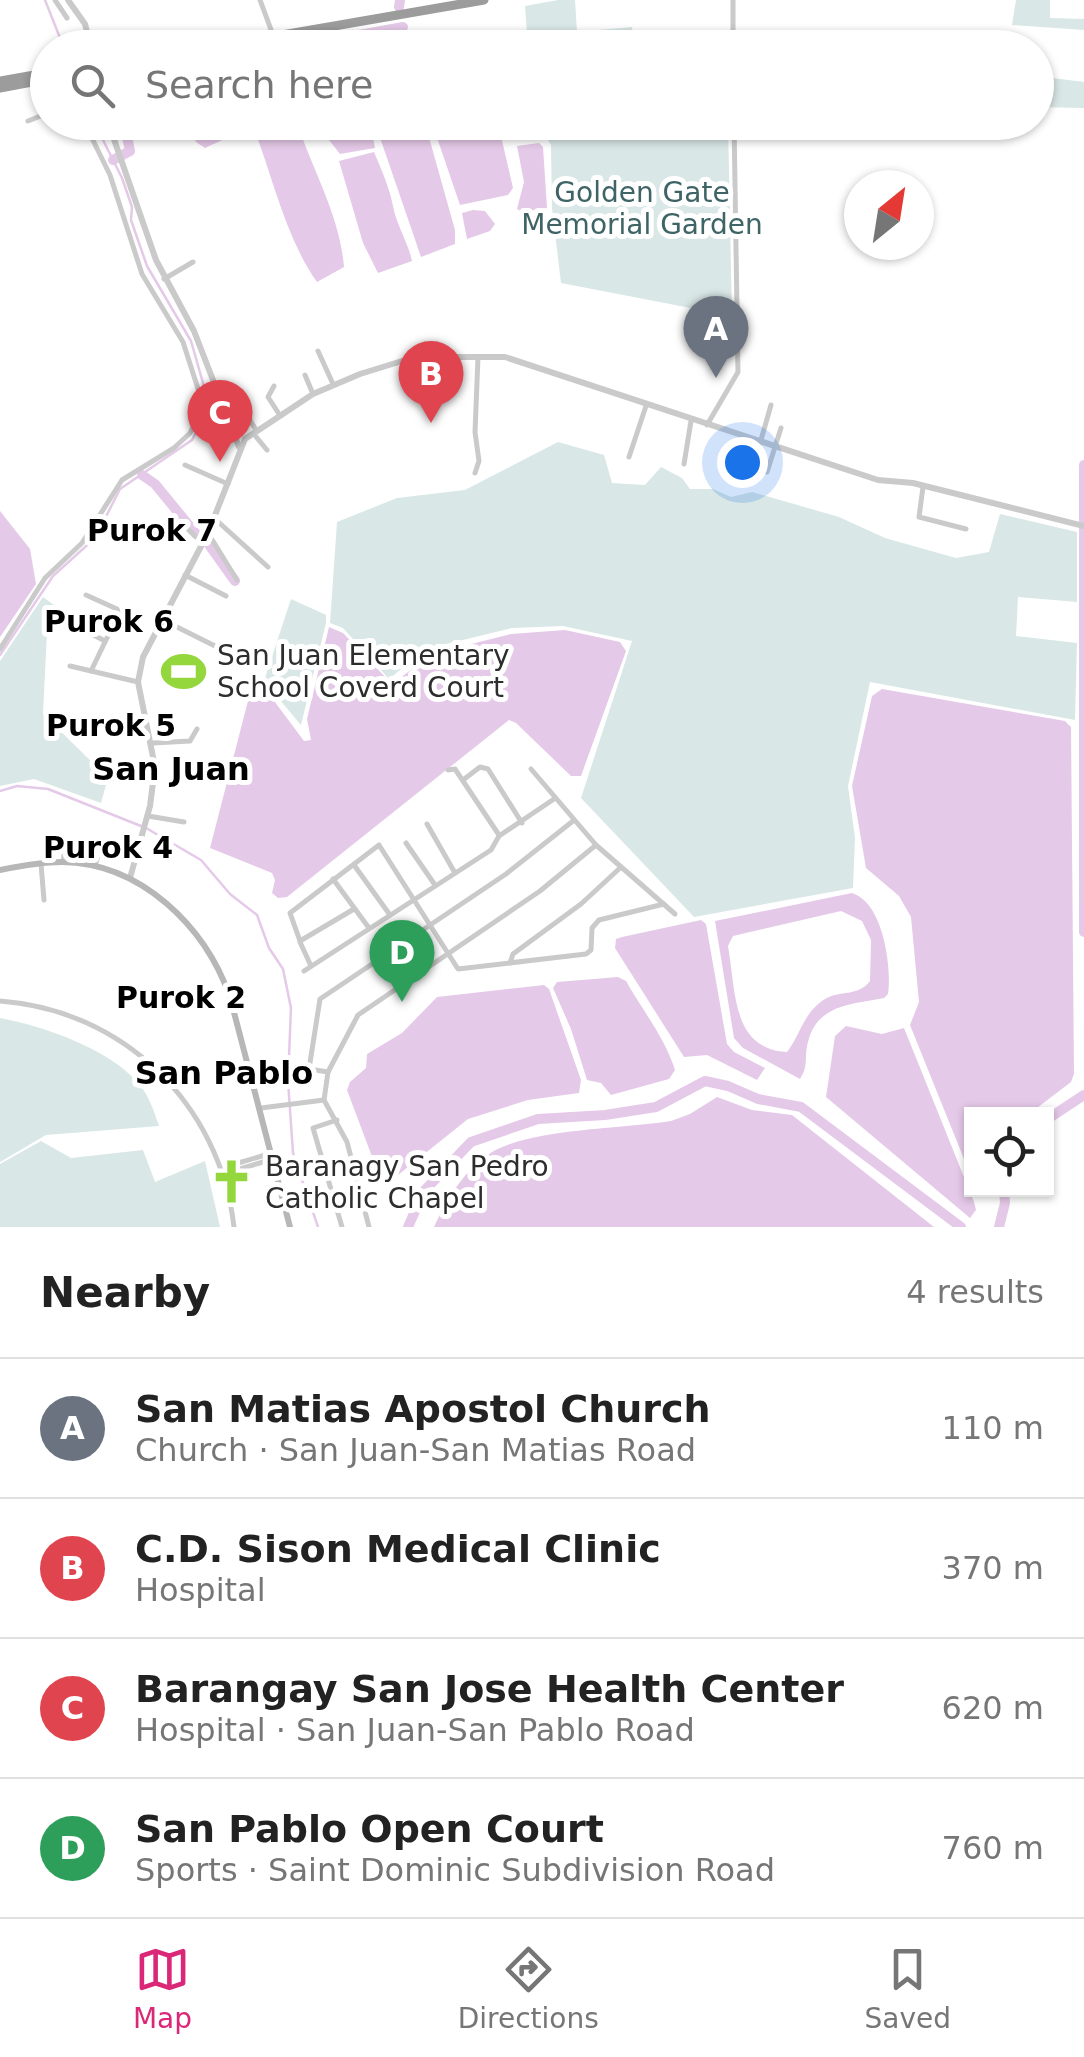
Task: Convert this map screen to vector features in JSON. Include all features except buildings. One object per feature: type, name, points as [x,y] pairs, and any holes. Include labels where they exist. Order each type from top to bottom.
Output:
[{"type":"highway","points":[[311,30],[484,0]]},
{"type":"highway","points":[[0,84],[30,79]]},
{"type":"main road","points":[[0,870],[64,862],[95,866],[130,878],[195,932],[216,960],[235,1014],[290,1227]]},
{"type":"street","points":[[55,0],[67,18]]},
{"type":"street","points":[[68,0],[86,30]]},
{"type":"street","points":[[260,0],[271,30]]},
{"type":"street","points":[[410,0],[412,14]]},
{"type":"street","points":[[732,0],[733,30]]},
{"type":"street","points":[[0,649],[45,578],[82,544],[122,480],[174,448],[190,433],[200,414],[199,392],[182,342],[142,274],[110,176],[93,140]]},
{"type":"street","points":[[115,140],[164,278],[194,332],[239,448]]},
{"type":"street","points":[[706,425],[738,372],[734,140]]},
{"type":"street","points":[[164,278],[192,262]]},
{"type":"street","points":[[318,351],[333,384]]},
{"type":"street","points":[[474,472],[479,460],[475,432],[478,356]]},
{"type":"street","points":[[130,878],[147,819],[155,767],[138,682],[140,665],[205,538],[239,448],[254,431],[333,384],[414,357],[505,357],[878,480],[1084,526]]},
{"type":"street","points":[[305,375],[313,394]]},
{"type":"street","points":[[274,386],[268,397],[279,414]]},
{"type":"street","points":[[238,400],[267,450]]},
{"type":"street","points":[[756,460],[771,405]]},
{"type":"street","points":[[630,457],[646,406]]},
{"type":"street","points":[[684,464],[691,420]]},
{"type":"street","points":[[768,472],[781,428]]},
{"type":"street","points":[[742,468],[749,438]]},
{"type":"street","points":[[185,465],[228,484]]},
{"type":"street","points":[[923,487],[920,517],[966,529]]},
{"type":"street","points":[[214,518],[268,566]]},
{"type":"street","points":[[134,538],[182,524],[205,538],[237,580]]},
{"type":"street","points":[[185,575],[226,596]]},
{"type":"street","points":[[86,595],[119,611],[92,672]]},
{"type":"street","points":[[161,620],[233,656]]},
{"type":"street","points":[[86,631],[105,641]]},
{"type":"street","points":[[70,666],[138,682]]},
{"type":"street","points":[[153,743],[190,741],[196,729]]},
{"type":"street","points":[[463,780],[480,767],[488,769],[522,823]]},
{"type":"street","points":[[531,768],[596,846],[675,914]]},
{"type":"street","points":[[448,770],[455,769],[499,836]]},
{"type":"street","points":[[304,972],[491,850],[499,836],[554,799]]},
{"type":"street","points":[[147,819],[184,822]]},
{"type":"street","points":[[328,1072],[309,1069],[320,999],[528,858],[572,821]]},
{"type":"street","points":[[427,824],[455,873]]},
{"type":"street","points":[[64,862],[66,841]]},
{"type":"street","points":[[95,866],[102,841]]},
{"type":"street","points":[[406,842],[434,884]]},
{"type":"street","points":[[311,966],[290,913],[379,846],[458,969],[586,954],[592,928],[600,920],[664,904]]},
{"type":"street","points":[[369,1227],[347,1142],[324,1100],[328,1072],[358,1015],[540,891],[596,846]]},
{"type":"street","points":[[41,864],[44,900]]},
{"type":"street","points":[[353,864],[390,915]]},
{"type":"street","points":[[510,962],[513,954],[580,904],[620,868]]},
{"type":"street","points":[[334,879],[369,928]]},
{"type":"street","points":[[300,941],[354,909]]},
{"type":"street","points":[[0,1001],[65,1012],[96,1026],[150,1062],[181,1094],[196,1117],[223,1174],[234,1227]]},
{"type":"street","points":[[261,1108],[324,1100]]},
{"type":"street","points":[[337,1120],[313,1128],[342,1227]]},
{"type":"street","points":[[223,1174],[272,1156]]},
{"type":"green space","points":[[575,0],[577,30],[527,30],[525,6]]},
{"type":"green space","points":[[1016,0],[1050,0],[1050,18],[1084,19],[1084,30],[1012,25]]},
{"type":"green space","points":[[1054,78],[1084,82],[1084,108],[1054,107]]},
{"type":"green space","name":"Golden Gate Memorial Garden","points":[[548,140],[728,140],[732,316],[561,283],[552,208]]},
{"type":"green space","points":[[558,442],[604,455],[612,483],[645,485],[661,467],[682,478],[690,489],[713,489],[731,497],[752,492],[956,558],[989,552],[1000,514],[1077,532],[1077,602],[1018,597],[1016,636],[1077,643],[1075,720],[870,682],[848,786],[855,838],[853,888],[694,917],[581,798],[632,641],[563,626],[512,628],[426,649],[389,679],[343,628],[330,623],[337,522],[397,498],[465,490]]},
{"type":"green space","points":[[43,597],[58,608],[47,631],[43,714],[108,778],[101,803],[34,779],[0,786],[0,661]]},
{"type":"green space","points":[[291,599],[326,615],[301,725],[264,681]]},
{"type":"green space","points":[[0,1018],[55,1033],[111,1060],[143,1089],[159,1126],[46,1135],[0,1162]]},
{"type":"green space","points":[[41,1141],[71,1158],[143,1150],[155,1182],[205,1161],[220,1227],[0,1227],[0,1164]]},
{"type":"shaded area","points":[[195,140],[222,140],[205,148]]},
{"type":"shaded area","points":[[258,140],[304,140],[332,212],[344,267],[317,282],[281,206]]},
{"type":"shaded area","points":[[329,140],[373,140],[375,148],[340,154]]},
{"type":"shaded area","points":[[381,140],[430,140],[455,230],[455,244],[421,257]]},
{"type":"shaded area","points":[[438,140],[502,140],[513,188],[508,195],[460,205]]},
{"type":"shaded area","points":[[539,143],[543,147],[547,208],[522,212],[517,209],[524,182],[517,146]]},
{"type":"shaded area","points":[[374,152],[412,261],[378,273],[363,243],[339,161]]},
{"type":"shaded area","points":[[485,211],[495,224],[490,231],[467,239],[462,213]]},
{"type":"shaded area","points":[[0,511],[30,549],[36,584],[0,637]]},
{"type":"shaded area","points":[[329,627],[343,633],[392,684],[432,654],[511,634],[565,630],[620,642],[626,651],[581,776],[571,776],[509,720],[287,897],[278,898],[272,893],[272,873],[210,848],[249,697],[263,686],[304,741],[311,740],[307,719]]},
{"type":"shaded area","points":[[882,689],[1065,721],[1071,727],[1074,1074],[1071,1082],[1038,1107],[964,1107],[964,1159],[910,1025],[919,1002],[911,917],[899,896],[866,868],[852,786],[872,696]]},
{"type":"shaded area","points":[[852,893],[863,899],[878,922],[887,953],[888,994],[838,1008],[819,1020],[808,1042],[800,1079],[743,1048],[734,1038],[715,921]],"holes":[[[841,911],[862,921],[871,940],[870,981],[860,989],[825,999],[807,1017],[787,1052],[755,1040],[746,1029],[735,998],[728,946],[733,936]]]},
{"type":"shaded area","points":[[701,920],[706,924],[727,1044],[734,1052],[765,1068],[757,1080],[707,1055],[684,1057],[615,948],[616,939],[622,937]]},
{"type":"shaded area","points":[[618,977],[626,981],[653,1025],[675,1070],[669,1079],[611,1095],[601,1083],[587,1080],[553,988],[557,982]]},
{"type":"shaded area","points":[[544,985],[549,989],[581,1080],[579,1093],[528,1100],[468,1119],[393,1179],[380,1178],[347,1090],[366,1068],[367,1054],[402,1033],[437,997]]},
{"type":"shaded area","points":[[846,1026],[882,1034],[904,1028],[964,1177],[964,1197],[972,1197],[974,1202],[976,1210],[970,1218],[826,1097],[835,1036]]},
{"type":"shaded area","points":[[717,1097],[752,1110],[792,1115],[934,1227],[434,1227],[464,1177],[489,1154],[506,1145],[552,1134],[671,1121]]},
{"type":"waterway","points":[[45,0],[57,30]]},
{"type":"waterway","points":[[399,7],[400,0]]},
{"type":"waterway","points":[[387,30],[403,27]]},
{"type":"waterway","points":[[0,655],[53,576],[95,538],[120,489],[192,440],[206,413],[207,397],[191,341],[147,266],[122,178],[103,140]]},
{"type":"waterway","points":[[113,160],[130,151],[128,140]]},
{"type":"waterway","points":[[1084,465],[1084,932]]},
{"type":"waterway","points":[[142,475],[205,539],[235,581]]},
{"type":"waterway","points":[[0,791],[17,786],[48,789],[146,828],[201,860],[230,894],[257,915],[269,948],[283,969],[291,1008],[288,1081],[293,1153],[318,1227]]},
{"type":"waterway","points":[[408,1227],[424,1191],[471,1142],[538,1119],[656,1107],[705,1081],[758,1099],[801,1107],[961,1227]]},
{"type":"waterway","points":[[1054,1115],[1084,1095]]},
{"type":"waterway","points":[[999,1227],[1005,1197]]},
{"type":"place","name":"San Matias Apostol Church","points":[[716,378]]},
{"type":"place","name":"C.D. Sison Medical Clinic","points":[[431,423]]},
{"type":"place","name":"Barangay San Jose Health Center","points":[[220,462]]},
{"type":"place","name":"San Juan Elementary School Coverd Court","points":[[184,671]]},
{"type":"place","name":"San Pablo Open Court","points":[[402,1002]]},
{"type":"place","name":"Baranagy San Pedro Catholic Chapel","points":[[232,1182]]},
{"type":"district","name":"Purok 7","points":[[152,530]]},
{"type":"district","name":"Purok 6","points":[[109,621]]},
{"type":"district","name":"Purok 5","points":[[111,725]]},
{"type":"district","name":"San Juan","points":[[171,769]]},
{"type":"district","name":"Purok 4","points":[[108,847]]},
{"type":"district","name":"Purok 2","points":[[181,997]]},
{"type":"district","name":"San Pablo","points":[[224,1073]]}]
